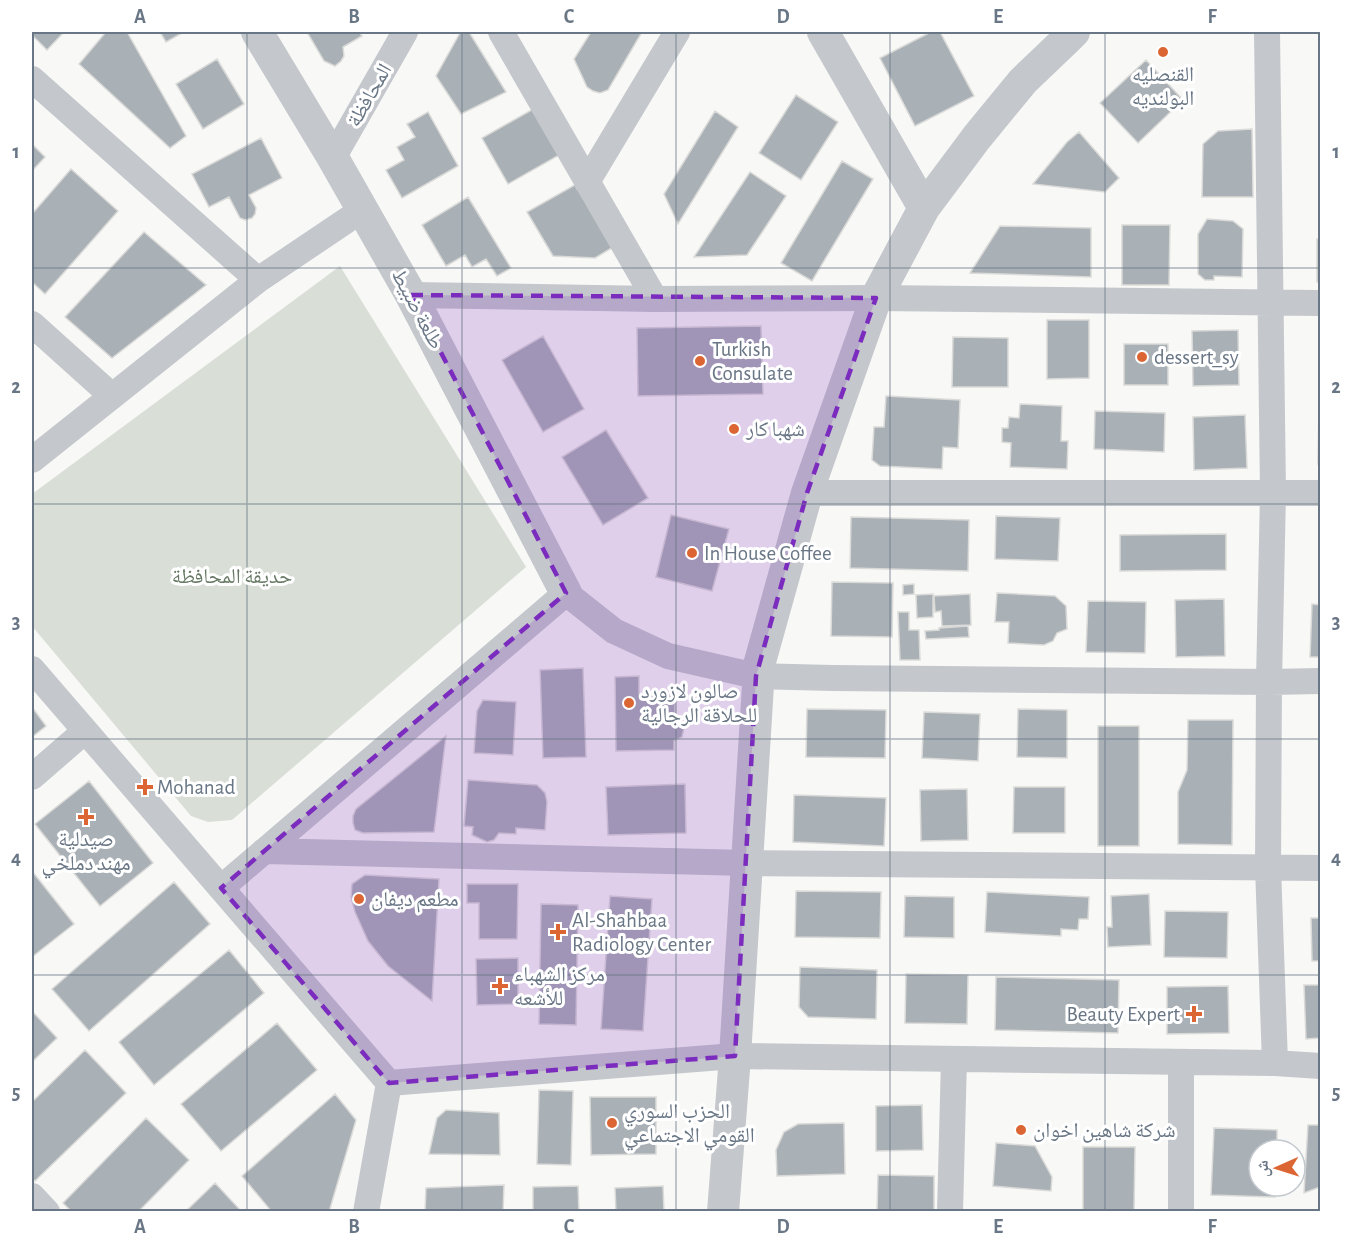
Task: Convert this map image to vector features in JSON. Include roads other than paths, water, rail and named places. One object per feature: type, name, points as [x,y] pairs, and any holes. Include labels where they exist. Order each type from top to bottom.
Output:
[{"type":"street","name":"طلعة ضبيط","points":[[257,32],[333,158],[411,295],[566,593]]},
{"type":"street","name":"المحافظة","points":[[333,158],[405,32]]},
{"type":"street","points":[[501,32],[655,299]]},
{"type":"street","points":[[587,182],[677,32]]},
{"type":"street","points":[[823,32],[924,208]]},
{"type":"street","points":[[723,1212],[758,685],[756,676],[807,493],[876,298],[924,208],[977,137],[1023,81],[1074,32]]},
{"type":"street","points":[[1268,32],[1273,493],[1268,867],[1275,1063]]},
{"type":"street","points":[[32,79],[258,280]]},
{"type":"street","points":[[32,460],[258,280],[362,210]]},
{"type":"street","points":[[411,295],[655,299],[876,298],[1320,303]]},
{"type":"street","points":[[32,324],[112,396]]},
{"type":"street","points":[[807,493],[1320,493]]},
{"type":"street","points":[[221,888],[566,593],[614,631],[668,656],[756,676],[1320,681]]},
{"type":"street","points":[[32,669],[389,1083]]},
{"type":"street","points":[[32,777],[85,731]]},
{"type":"street","points":[[264,851],[747,863],[1320,868]]},
{"type":"street","points":[[389,1083],[735,1056],[1275,1063],[1320,1066]]},
{"type":"street","points":[[950,1212],[954,1059]]},
{"type":"street","points":[[1181,1062],[1181,1212]]},
{"type":"street","points":[[366,1212],[389,1083]]},
{"type":"street","points":[[32,1196],[47,1212]]},
{"type":"place","name":"القنصليه البولنديه","points":[[1163,52]]},
{"type":"place","name":"dessert_sy","points":[[1142,357]]},
{"type":"place","name":"Turkish Consulate","points":[[700,361]]},
{"type":"place","name":"شهبا كار","points":[[734,429]]},
{"type":"place","name":"In House Coffee","points":[[692,553]]},
{"type":"place","name":"صالون لازورد للحلاقة الرجالية","points":[[629,703]]},
{"type":"place","name":"Mohanad","points":[[145,787]]},
{"type":"place","name":"صيدلية مهند دملخي","points":[[86,817]]},
{"type":"place","name":"مطعم ديفان","points":[[359,899]]},
{"type":"place","name":"Al-Shahbaa Radiology Center","points":[[558,932]]},
{"type":"place","name":"مركز الشهباء للأشعه","points":[[500,986]]},
{"type":"place","name":"Beauty Expert","points":[[1194,1014]]},
{"type":"place","name":"الحزب السوري القومي الاجتماعي","points":[[612,1123]]},
{"type":"place","name":"شركة شاهين اخوان","points":[[1021,1130]]},
{"type":"park label","name":"حديقة المحافظة","points":[[232,576]]}]
